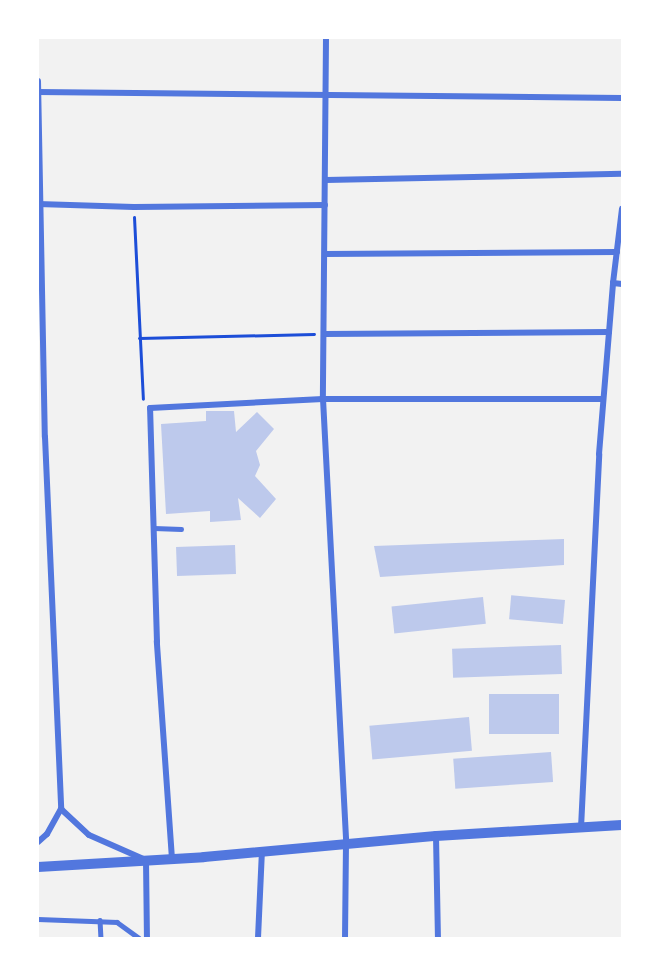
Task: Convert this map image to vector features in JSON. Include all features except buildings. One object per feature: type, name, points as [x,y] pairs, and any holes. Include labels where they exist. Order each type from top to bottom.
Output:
[{"type":"street","points":[[326,38],[323,399],[346,843],[345,939]]},
{"type":"street","points":[[38,81],[38,204],[45,437],[61,809],[47,834],[38,842]]},
{"type":"street","points":[[38,92],[622,98]]},
{"type":"street","points":[[326,180],[622,174]]},
{"type":"street","points":[[38,204],[134,207],[326,205]]},
{"type":"street","points":[[581,828],[591,583],[603,399],[612,283],[622,209]]},
{"type":"street","points":[[325,254],[616,252]]},
{"type":"street","points":[[612,283],[622,284]]},
{"type":"street","points":[[324,334],[609,332]]},
{"type":"street","points":[[172,859],[157,642],[150,408],[323,399],[603,399]]},
{"type":"street","points":[[61,809],[89,835],[146,860]]},
{"type":"street","points":[[38,867],[172,859],[436,836],[622,825]]},
{"type":"street","points":[[436,836],[438,939]]},
{"type":"street","points":[[258,939],[262,851]]},
{"type":"street","points":[[146,860],[147,939]]},
{"type":"lane","points":[[154,528],[181,529]]},
{"type":"lane","points":[[38,919],[117,922],[139,939]]},
{"type":"lane","points":[[100,920],[101,939]]},
{"type":"path","points":[[134,207],[142,399],[150,408]]},
{"type":"path","points":[[139,338],[324,334]]}]
